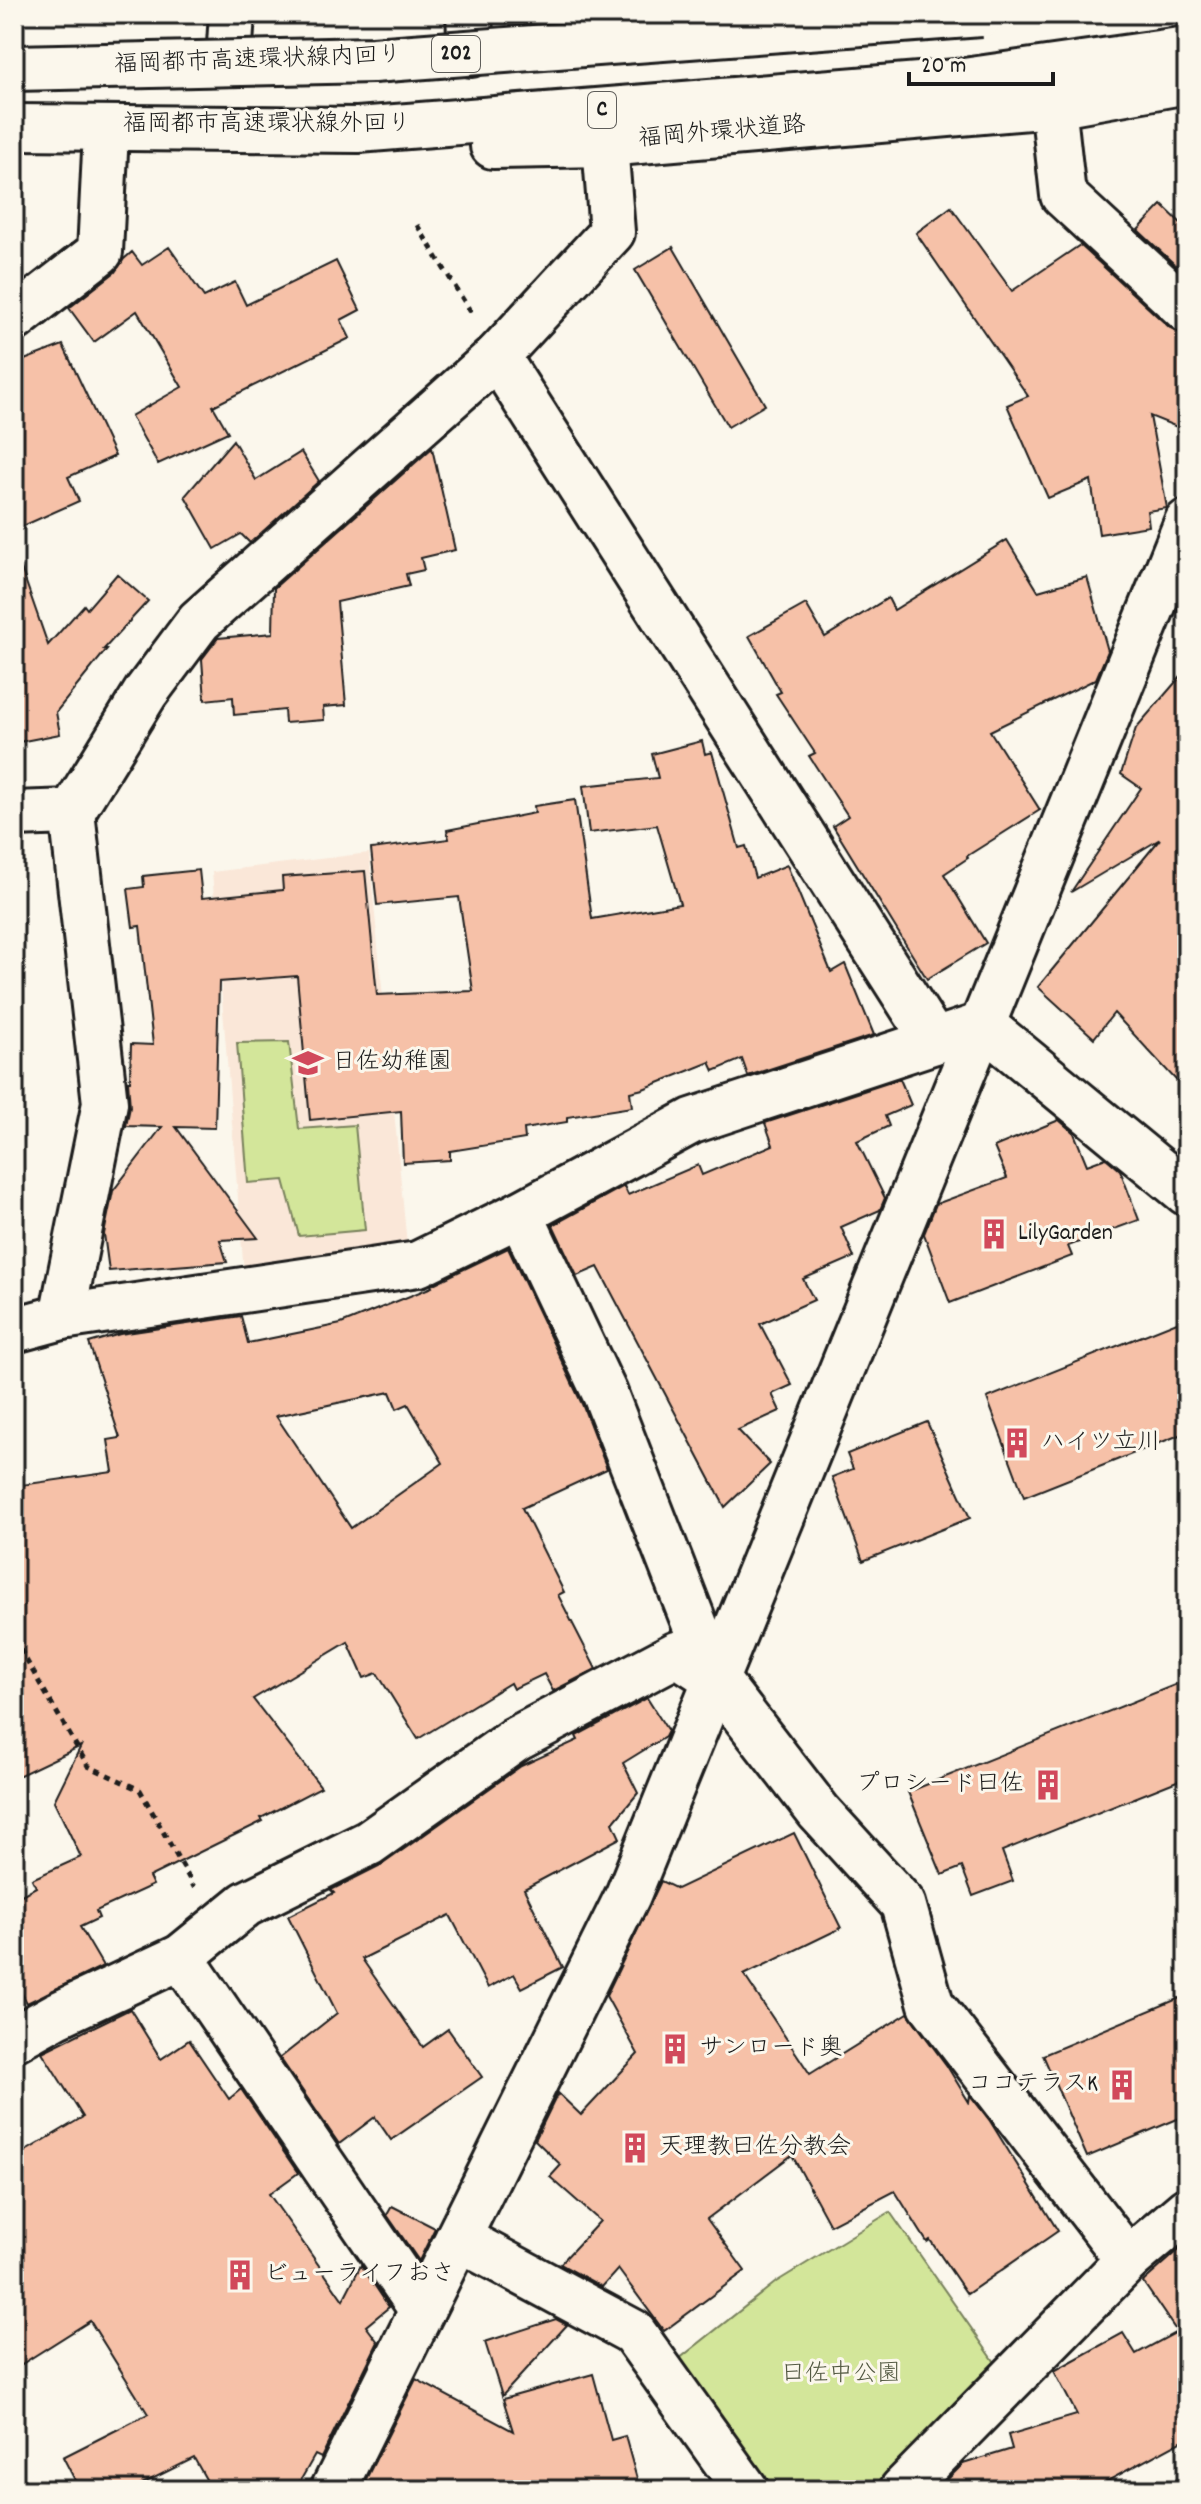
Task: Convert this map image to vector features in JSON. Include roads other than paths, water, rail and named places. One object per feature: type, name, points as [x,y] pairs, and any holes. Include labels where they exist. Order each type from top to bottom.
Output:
[{"type":"main road","points":[[229,60],[232,14]]},
{"type":"main road","name":"202","points":[[14,52],[229,60],[470,34],[896,14]]},
{"type":"main road","name":"福岡都市高速環状線内回り","points":[[14,68],[373,60],[981,14]]},
{"type":"main road","name":"福岡都市高速環状線外回り","points":[[14,127],[358,130],[957,82],[1187,49]]},
{"type":"main road","name":"福岡外環状道路","points":[[14,151],[605,144],[1053,105],[1187,81]]},
{"type":"main road","points":[[1053,105],[1063,195],[1187,310]]},
{"type":"main road","points":[[62,1317],[105,1103],[72,812],[146,692],[199,621],[497,356],[612,232],[605,144]]},
{"type":"main road","points":[[14,319],[100,252],[105,152]]},
{"type":"main road","points":[[497,356],[934,1041]]},
{"type":"main road","points":[[333,2490],[628,1895],[1187,522]]},
{"type":"main road","points":[[14,814],[72,812]]},
{"type":"main road","points":[[14,1330],[62,1317],[418,1264],[520,1214],[692,1121],[983,1025]]},
{"type":"main road","points":[[983,1025],[1187,1193]]},
{"type":"main road","points":[[520,1214],[605,1394],[716,1679],[819,1812],[903,1904],[931,2004],[1128,2260]]},
{"type":"main road","points":[[19,2029],[57,2015],[181,1957],[246,1904],[369,1843],[516,1739],[677,1654],[716,1679]]},
{"type":"main road","points":[[181,1957],[422,2310]]},
{"type":"main road","points":[[902,2490],[1128,2260],[1187,2210]]},
{"type":"main road","points":[[458,2238],[633,2332],[746,2490]]},
{"type":"place","name":"日佐幼稚園","points":[[308,1063]]},
{"type":"place","name":"LilyGarden","points":[[994,1234]]},
{"type":"place","name":"ハイツ立川","points":[[1017,1443]]},
{"type":"place","name":"プロシード曰佐","points":[[1048,1785]]},
{"type":"place","name":"サンロード奥","points":[[675,2049]]},
{"type":"place","name":"ココテラスK","points":[[1122,2085]]},
{"type":"place","name":"天理教曰佐分教会","points":[[635,2148]]},
{"type":"place","name":"ビューライフおさ","points":[[240,2275]]},
{"type":"park label","name":"曰佐中公園","points":[[841,2375]]}]
